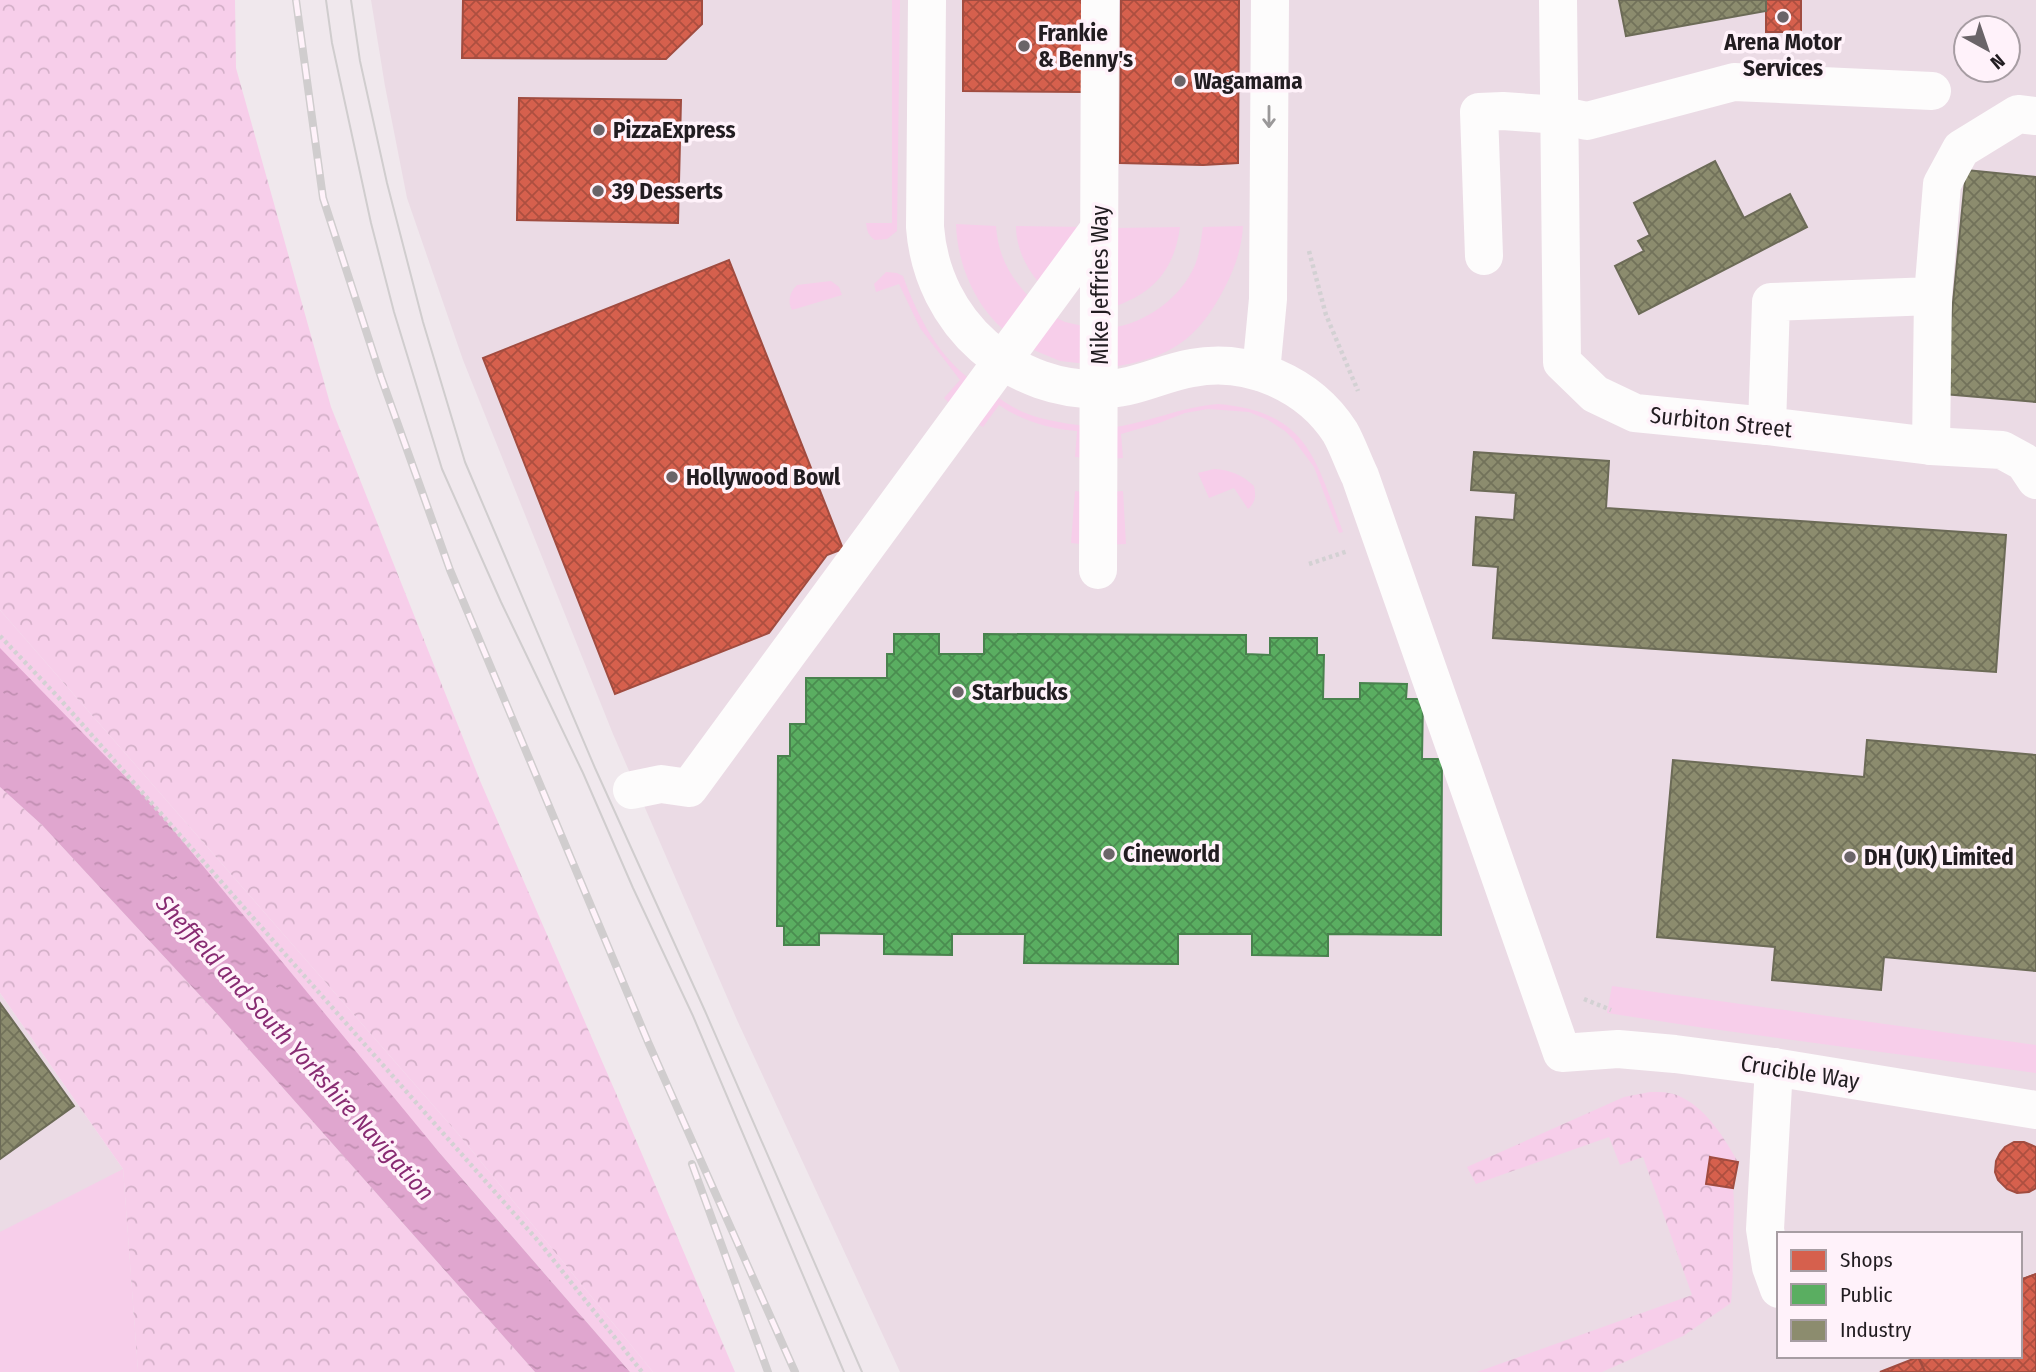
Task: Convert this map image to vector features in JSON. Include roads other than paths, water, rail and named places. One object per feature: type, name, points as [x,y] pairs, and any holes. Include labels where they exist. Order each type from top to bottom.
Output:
[{"type":"street","points":[[927,0],[925,214],[928,251],[934,275],[954,313],[971,334],[1002,361],[1044,381],[1099,390],[1135,386],[1182,370],[1205,366],[1261,372],[1268,299],[1270,0]]},
{"type":"street","name":"Mike Jeffries Way","points":[[1098,570],[1100,0]]},
{"type":"street","name":"Surbiton Street","points":[[1558,0],[1562,362],[1595,394],[1635,413],[1931,446],[2002,450],[2024,462],[2036,480]]},
{"type":"street","points":[[1484,256],[1479,112],[1559,115],[1587,121],[1734,82],[1932,91]]},
{"type":"street","points":[[1931,446],[1933,296],[1942,184],[1961,149],[2018,114],[2036,116]]},
{"type":"street","points":[[632,790],[662,784],[689,788],[1099,229]]},
{"type":"street","points":[[1767,426],[1770,302],[1933,296]]},
{"type":"street","name":"Crucible Way","points":[[1261,372],[1285,382],[1317,406],[1340,433],[1349,452],[1562,1054],[1618,1049],[1675,1054],[1773,1067],[2036,1110]]},
{"type":"street","points":[[1773,1067],[1766,1229],[1771,1267],[1777,1284]]},
{"type":"water","name":"Sheffield and South Yorkshire Navigation","points":[[0,648],[152,804],[438,1151],[630,1372],[535,1372],[220,1017],[42,825],[0,787]]},
{"type":"tram line","points":[[326,0],[332,43],[371,223],[394,312],[442,469],[693,1016],[844,1372]]},
{"type":"tram line","points":[[351,0],[360,61],[387,183],[423,322],[465,462],[595,768],[705,1011],[862,1372]]},
{"type":"railway","points":[[296,0],[323,198],[381,377],[450,570],[648,1042],[795,1372]]},
{"type":"railway","points":[[692,1164],[768,1372]]},
{"type":"place","name":"Arena Motor Services","points":[[1783,17]]},
{"type":"place","name":"Frankie & Benny's","points":[[1024,46]]},
{"type":"place","name":"Wagamama","points":[[1180,81]]},
{"type":"place","name":"PizzaExpress","points":[[599,130]]},
{"type":"place","name":"39 Desserts","points":[[598,191]]},
{"type":"place","name":"Hollywood Bowl","points":[[672,477]]},
{"type":"place","name":"Starbucks","points":[[958,692]]},
{"type":"place","name":"Cineworld","points":[[1109,854]]},
{"type":"place","name":"DH (UK) Limited","points":[[1850,857]]}]
